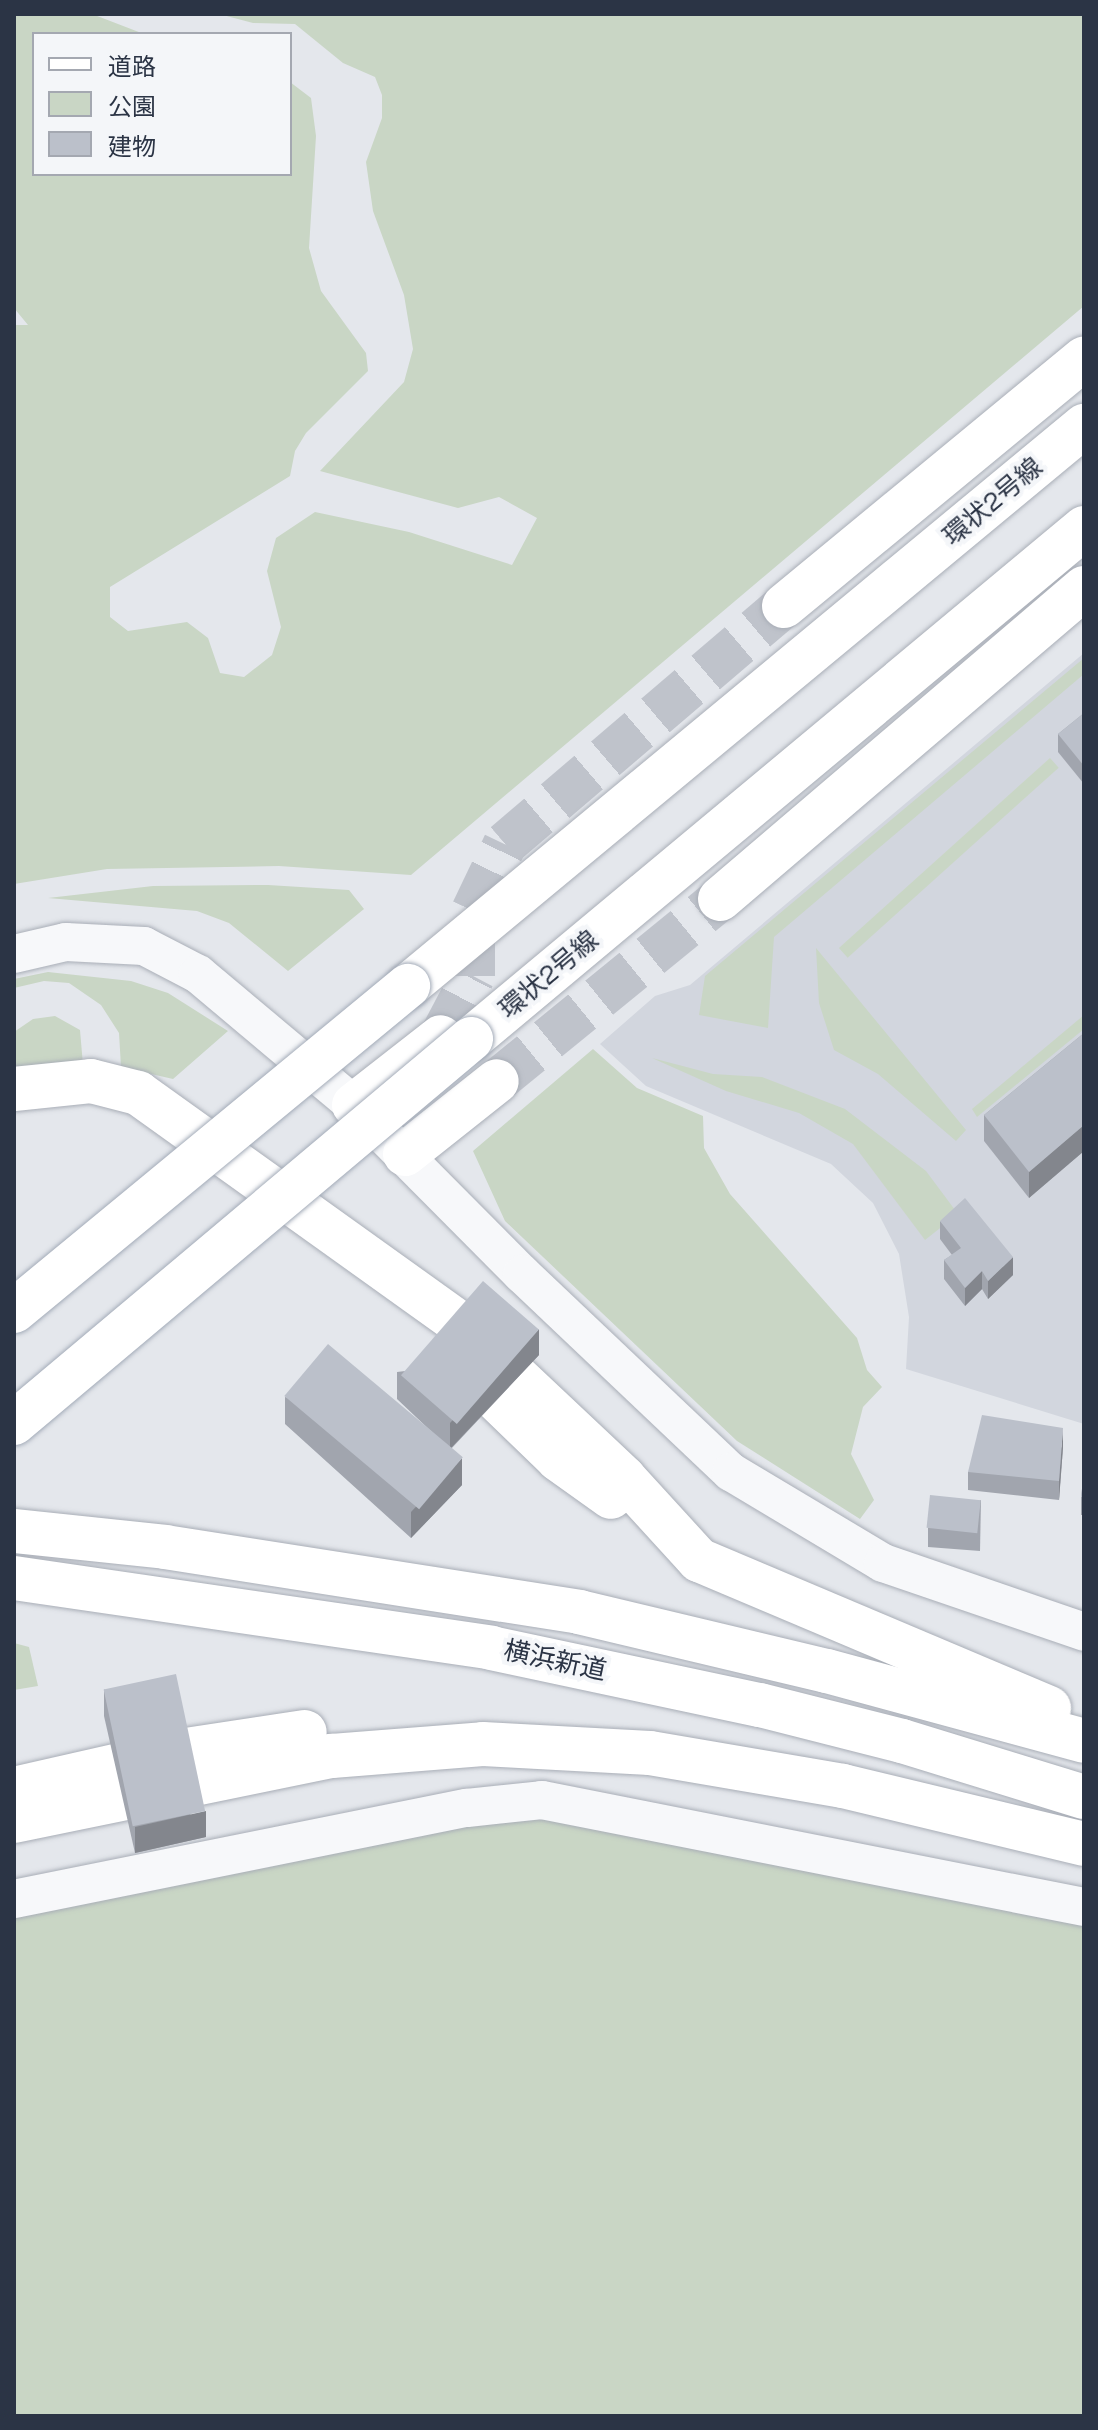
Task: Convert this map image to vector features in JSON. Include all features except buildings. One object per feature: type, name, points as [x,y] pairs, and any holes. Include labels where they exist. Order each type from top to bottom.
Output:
[{"type":"main road","points":[[784,606],[1084,359]]},
{"type":"main road","name":"環状2号線","points":[[14,1311],[1084,426]]},
{"type":"main road","name":"環状2号線","points":[[14,1423],[456,1038],[1084,528]]},
{"type":"main road","points":[[720,899],[1084,588]]},
{"type":"main road","points":[[354,1105],[456,1038]]},
{"type":"main road","points":[[14,1089],[91,1081],[138,1093],[294,1204],[454,1339]]},
{"type":"main road","points":[[405,1154],[497,1081]]},
{"type":"main road","points":[[507,1389],[558,1459],[699,1560],[1084,1723]]},
{"type":"main road","name":"横浜新道","points":[[14,1531],[165,1547],[579,1612],[1084,1741]]},
{"type":"main road","name":"横浜新道","points":[[14,1578],[506,1651],[774,1708],[1084,1797]]},
{"type":"main road","points":[[14,1789],[186,1750],[333,1728],[425,1748]]},
{"type":"main road","points":[[14,1821],[332,1756],[483,1744],[650,1753],[843,1786],[1084,1844]]},
{"type":"street","points":[[14,954],[66,942],[144,946],[198,974],[243,1007],[354,1105],[522,1274],[731,1472],[803,1520],[883,1563],[1084,1632]]},
{"type":"street","points":[[14,1899],[467,1808],[542,1800],[1084,1907]]},
{"type":"shaded area","points":[[1084,653],[1084,1424],[906,1369],[909,1317],[899,1254],[873,1203],[831,1164],[646,1086],[600,1044],[655,996],[690,985]]},
{"type":"green space","points":[[14,14],[92,14],[139,32],[32,32],[32,176],[292,176],[292,84],[311,98],[316,136],[309,248],[321,291],[366,353],[368,371],[306,433],[295,451],[290,476],[110,587],[110,617],[128,631],[187,622],[208,638],[220,673],[244,677],[272,655],[281,627],[267,571],[276,538],[315,512],[409,532],[512,565],[537,518],[499,497],[458,508],[320,471],[404,382],[413,349],[404,295],[373,211],[366,162],[382,118],[382,95],[375,77],[343,63],[295,24],[253,23],[219,14],[1084,14],[1084,306],[411,875],[279,866],[107,869],[14,884],[14,325],[28,325],[14,308]]},
{"type":"green space","points":[[1084,658],[1084,674],[774,937],[768,1028],[699,1015],[705,976]]},
{"type":"green space","points":[[1050,758],[1059,768],[848,958],[839,948]]},
{"type":"green space","points":[[268,885],[349,890],[364,909],[288,971],[229,923],[197,911],[48,898],[153,886]]},
{"type":"green space","points":[[816,948],[966,1130],[956,1141],[878,1074],[834,1050],[819,1003]]},
{"type":"green space","points":[[48,972],[131,981],[168,993],[228,1031],[173,1079],[121,1067],[119,1033],[101,1005],[69,983],[44,981],[14,988],[14,979]]},
{"type":"green space","points":[[1084,1015],[1084,1029],[977,1117],[972,1109]]},
{"type":"green space","points":[[55,1016],[80,1030],[83,1065],[14,1071],[14,1032],[33,1019]]},
{"type":"green space","points":[[593,1049],[637,1088],[703,1116],[704,1148],[730,1194],[857,1338],[867,1370],[882,1387],[863,1407],[851,1454],[874,1500],[860,1519],[737,1441],[505,1221],[473,1151]]},
{"type":"green space","points":[[652,1058],[713,1074],[762,1077],[845,1109],[926,1171],[958,1214],[925,1240],[853,1144],[799,1113],[726,1091]]},
{"type":"green space","points":[[14,1643],[29,1647],[38,1686],[14,1690]]},
{"type":"green space","points":[[481,1793],[1084,1917],[1084,2416],[14,2416],[14,1917]]},
{"type":"tunnel","points":[[441,1037],[473,976],[473,911],[505,844],[784,606]]},
{"type":"tunnel","points":[[497,1081],[720,899]]}]
